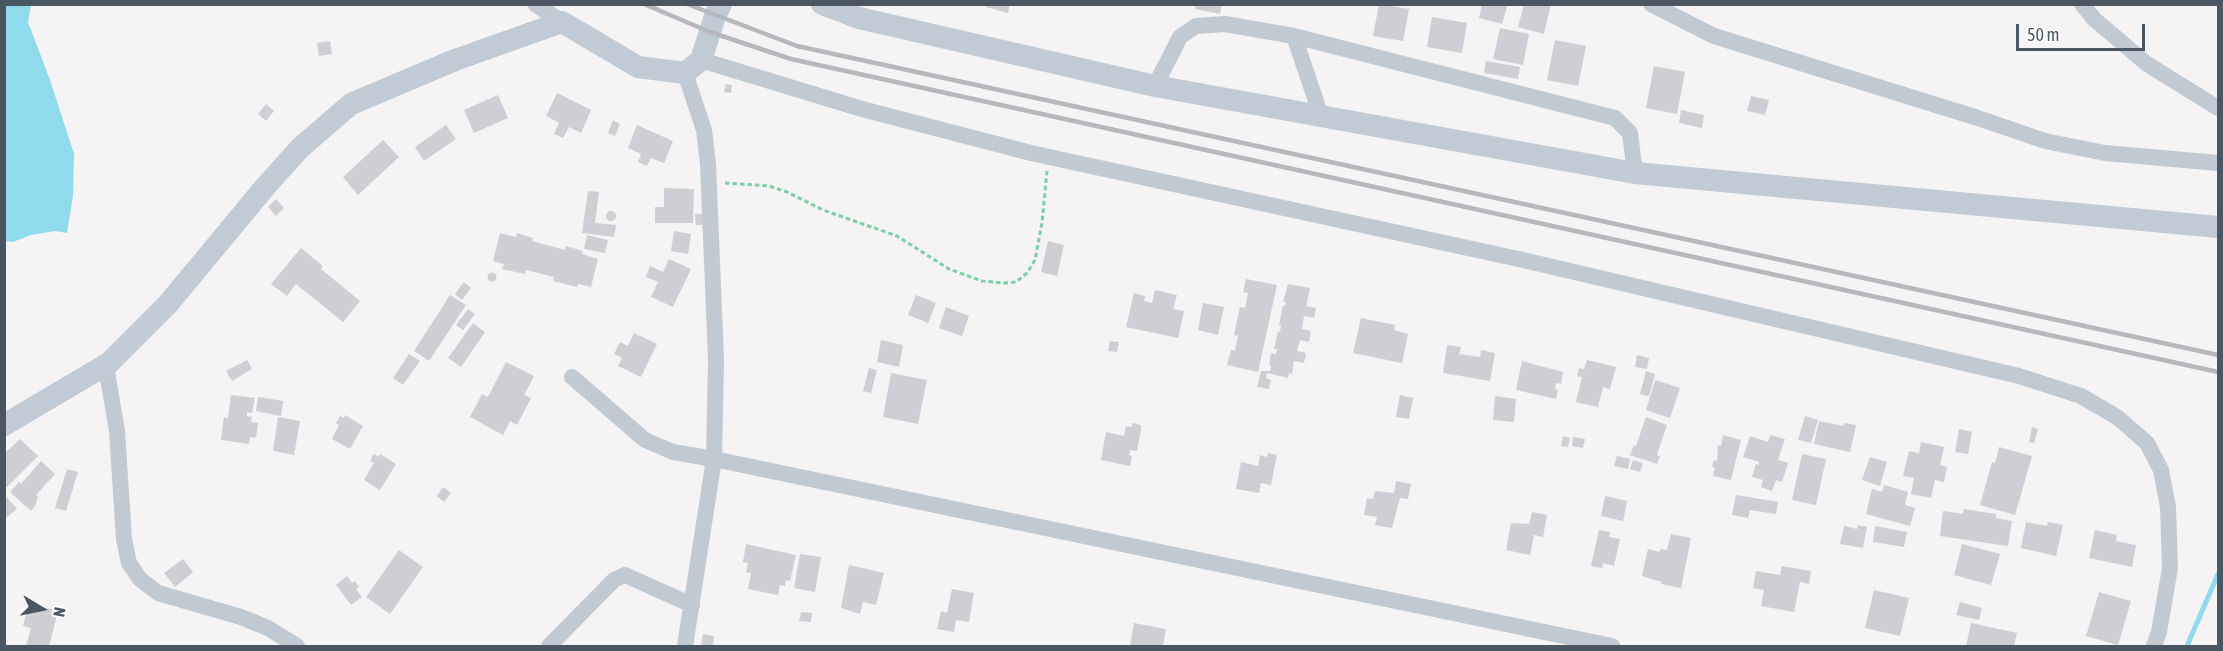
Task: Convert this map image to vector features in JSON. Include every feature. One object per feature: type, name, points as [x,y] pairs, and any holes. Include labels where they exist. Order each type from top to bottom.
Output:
[{"type":"street","points":[[535,4],[638,67],[693,67],[1048,157],[1546,266],[2019,376],[2081,396],[2117,417],[2147,443],[2162,470],[2168,507],[2170,568],[2159,632],[2154,646]]},
{"type":"street","points":[[685,646],[714,459],[716,360],[704,130],[693,67],[721,4]]},
{"type":"street","points":[[822,4],[859,18],[1155,86],[1635,173],[2218,227]]},
{"type":"street","points":[[1651,4],[1714,36],[2045,141],[2105,153],[2218,163]]},
{"type":"street","points":[[2082,4],[2094,19],[2147,64],[2218,108]]},
{"type":"street","points":[[4,425],[109,363],[168,304],[300,148],[351,104],[455,60],[562,22]]},
{"type":"street","points":[[1155,86],[1180,37],[1196,26],[1225,24],[1294,36],[1615,118],[1630,133],[1635,173]]},
{"type":"street","points":[[1294,36],[1308,71],[1321,116]]},
{"type":"street","points":[[109,363],[107,372],[117,431],[124,539],[129,563],[140,579],[158,593],[242,617],[268,628],[297,646]]},
{"type":"street","points":[[572,377],[645,440],[673,452],[1612,646]]},
{"type":"street","points":[[549,646],[614,580],[625,575],[692,605]]},
{"type":"street","points":[[673,646],[689,627]]},
{"type":"path","points":[[708,182],[756,184],[787,192],[823,210],[897,236],[950,269],[982,281],[1004,283],[1016,282],[1027,273],[1035,260],[1042,223],[1048,157]]},
{"type":"water","points":[[4,5],[31,5],[28,22],[74,154],[73,196],[67,233],[55,231],[31,235],[13,242],[4,241]]},
{"type":"building","points":[[987,4],[1010,4],[1008,13],[986,7]]},
{"type":"building","points":[[1196,4],[1222,4],[1220,14],[1195,9]]},
{"type":"building","points":[[1379,4],[1409,9],[1403,41],[1373,36]]},
{"type":"building","points":[[1482,4],[1508,4],[1502,24],[1479,18]]},
{"type":"building","points":[[1524,4],[1551,4],[1544,34],[1518,27]]},
{"type":"building","points":[[1432,17],[1467,23],[1462,53],[1427,47]]},
{"type":"building","points":[[1500,28],[1529,34],[1523,65],[1493,59]]},
{"type":"building","points":[[1555,40],[1586,46],[1578,86],[1547,80]]},
{"type":"building","points":[[330,41],[332,54],[319,56],[317,43]]},
{"type":"building","points":[[1486,61],[1520,67],[1518,79],[1484,73]]},
{"type":"building","points":[[1654,66],[1685,72],[1677,114],[1646,108]]},
{"type":"building","points":[[726,84],[732,85],[731,93],[724,92]]},
{"type":"building","points":[[557,93],[591,110],[581,133],[569,127],[563,138],[554,134],[559,123],[546,116]]},
{"type":"building","points":[[498,95],[508,118],[474,133],[464,110]]},
{"type":"building","points":[[1751,96],[1769,100],[1765,115],[1747,111]]},
{"type":"building","points":[[266,104],[274,111],[266,121],[258,114]]},
{"type":"building","points":[[1681,110],[1704,115],[1702,128],[1679,123]]},
{"type":"building","points":[[613,120],[620,124],[615,136],[608,133]]},
{"type":"building","points":[[446,125],[456,139],[424,161],[415,147]]},
{"type":"building","points":[[637,125],[673,141],[664,163],[651,158],[647,166],[638,162],[641,154],[628,148]]},
{"type":"building","points":[[383,140],[399,157],[358,195],[343,177]]},
{"type":"building","points":[[664,188],[694,189],[693,223],[655,223],[655,207],[664,207]]},
{"type":"building","points":[[588,191],[599,192],[595,223],[616,225],[614,237],[582,233]]},
{"type":"building","points":[[276,199],[284,208],[276,216],[268,207]]},
{"type":"building","points":[[611,211],[616,216],[611,221],[606,216]]},
{"type":"building","points":[[707,213],[708,225],[696,225],[695,214]]},
{"type":"building","points":[[674,231],[691,234],[688,254],[671,251]]},
{"type":"building","points":[[500,233],[516,237],[517,233],[533,238],[532,241],[565,250],[566,246],[598,259],[591,287],[578,284],[577,287],[553,281],[554,277],[526,270],[525,274],[502,269],[504,264],[493,261]]},
{"type":"building","points":[[587,235],[608,240],[605,253],[584,249]]},
{"type":"building","points":[[1048,241],[1064,245],[1057,276],[1041,272]]},
{"type":"building","points":[[301,248],[323,266],[321,269],[360,301],[343,322],[296,284],[287,296],[271,284]]},
{"type":"building","points":[[669,259],[691,269],[673,307],[651,297],[658,282],[646,277],[650,266],[663,272]]},
{"type":"building","points":[[492,272],[497,277],[492,282],[487,277]]},
{"type":"building","points":[[1246,279],[1277,285],[1258,372],[1227,365],[1231,350],[1235,351],[1238,336],[1234,335],[1240,307],[1245,308],[1248,293],[1243,292]]},
{"type":"building","points":[[464,282],[471,288],[462,300],[455,294]]},
{"type":"building","points":[[1288,284],[1310,288],[1306,306],[1316,308],[1314,318],[1304,316],[1302,329],[1311,331],[1309,342],[1300,340],[1297,351],[1306,353],[1304,363],[1294,361],[1292,374],[1289,373],[1288,378],[1267,373],[1266,378],[1271,380],[1269,389],[1257,387],[1261,371],[1270,371],[1271,353],[1276,354],[1277,349],[1274,349],[1278,331],[1280,332],[1281,325],[1279,325],[1286,302],[1283,302]]},
{"type":"building","points":[[1155,290],[1177,295],[1173,309],[1184,311],[1178,338],[1126,327],[1134,293],[1145,296],[1144,301],[1152,303]]},
{"type":"building","points":[[450,295],[466,305],[429,361],[414,351]]},
{"type":"building","points":[[916,295],[936,303],[928,323],[908,315]]},
{"type":"building","points":[[1203,303],[1224,307],[1218,335],[1198,330]]},
{"type":"building","points":[[946,307],[969,316],[962,336],[939,328]]},
{"type":"building","points":[[468,309],[475,314],[463,330],[456,325]]},
{"type":"building","points":[[1361,318],[1395,325],[1394,330],[1408,334],[1402,363],[1353,353]]},
{"type":"building","points":[[473,323],[485,332],[461,367],[448,358]]},
{"type":"building","points":[[634,333],[657,344],[641,377],[618,366],[622,358],[614,354],[620,342],[628,346]]},
{"type":"building","points":[[881,340],[903,345],[899,367],[877,362]]},
{"type":"building","points":[[1110,341],[1119,342],[1117,352],[1108,351]]},
{"type":"building","points":[[1447,345],[1461,347],[1459,354],[1480,357],[1481,350],[1495,353],[1490,381],[1443,373]]},
{"type":"building","points":[[409,354],[420,361],[403,385],[393,378]]},
{"type":"building","points":[[1637,355],[1649,358],[1647,369],[1635,367]]},
{"type":"building","points":[[247,360],[252,369],[232,381],[226,371]]},
{"type":"building","points":[[1587,360],[1616,367],[1610,389],[1603,387],[1598,407],[1576,402],[1582,377],[1577,376],[1579,368],[1584,369]]},
{"type":"building","points":[[1522,361],[1563,372],[1561,384],[1556,383],[1555,389],[1558,390],[1556,399],[1516,390]]},
{"type":"building","points":[[506,362],[534,376],[524,395],[531,398],[517,425],[510,421],[503,435],[470,417],[482,394],[488,397]]},
{"type":"building","points":[[869,368],[877,370],[871,393],[863,391]]},
{"type":"building","points":[[1646,371],[1655,374],[1649,396],[1640,394]]},
{"type":"building","points":[[891,373],[927,380],[918,424],[883,417]]},
{"type":"building","points":[[1655,380],[1680,388],[1670,418],[1646,410]]},
{"type":"building","points":[[231,395],[255,398],[252,413],[247,412],[247,416],[252,417],[251,422],[258,423],[256,438],[250,437],[249,444],[221,440],[224,417],[228,418]]},
{"type":"building","points":[[1400,395],[1413,398],[1409,419],[1396,417]]},
{"type":"building","points":[[1495,396],[1516,399],[1514,422],[1493,420]]},
{"type":"building","points":[[258,397],[283,401],[281,416],[256,411]]},
{"type":"building","points":[[345,415],[363,426],[350,449],[332,439],[339,425],[336,423],[340,416],[344,418]]},
{"type":"building","points":[[1805,416],[1818,420],[1811,443],[1798,440]]},
{"type":"building","points":[[278,417],[300,421],[294,455],[273,451]]},
{"type":"building","points":[[1646,417],[1667,425],[1657,455],[1660,456],[1657,464],[1630,455],[1634,445],[1636,446]]},
{"type":"building","points":[[1819,421],[1843,426],[1844,423],[1856,425],[1850,452],[1814,444]]},
{"type":"building","points":[[1132,423],[1141,425],[1141,430],[1137,451],[1130,450],[1129,455],[1132,456],[1130,466],[1101,460],[1106,432],[1124,436],[1126,426],[1132,427]]},
{"type":"building","points":[[2032,427],[2038,429],[2034,443],[2029,442]]},
{"type":"building","points":[[1959,429],[1972,432],[1968,454],[1955,452]]},
{"type":"building","points":[[1723,435],[1741,440],[1731,480],[1713,476],[1715,468],[1712,467],[1714,460],[1717,461],[1718,445],[1721,446]]},
{"type":"building","points":[[1770,435],[1785,439],[1778,460],[1788,463],[1782,482],[1776,480],[1772,491],[1761,487],[1763,480],[1752,477],[1756,464],[1759,465],[1759,462],[1743,457],[1750,436],[1768,442]]},
{"type":"building","points":[[1563,436],[1570,438],[1568,447],[1561,446]]},
{"type":"building","points":[[1573,437],[1585,439],[1583,448],[1572,446]]},
{"type":"building","points":[[20,439],[38,456],[7,487],[4,485],[4,454]]},
{"type":"building","points":[[1921,442],[1944,447],[1940,465],[1947,467],[1944,482],[1935,480],[1931,498],[1911,494],[1914,478],[1903,476],[1909,451],[1919,453]]},
{"type":"building","points":[[1999,447],[2032,456],[2015,515],[1980,505],[1992,462],[1995,463]]},
{"type":"building","points":[[1268,453],[1277,455],[1271,485],[1261,483],[1259,493],[1236,489],[1241,462],[1258,466],[1260,455],[1267,457]]},
{"type":"building","points":[[374,454],[378,457],[380,454],[396,464],[380,490],[364,480],[374,463],[370,461]]},
{"type":"building","points":[[1802,454],[1826,459],[1816,505],[1792,500]]},
{"type":"building","points":[[1617,456],[1630,459],[1628,469],[1614,466]]},
{"type":"building","points":[[1870,457],[1887,462],[1880,486],[1862,480]]},
{"type":"building","points":[[1633,460],[1643,463],[1640,472],[1630,469]]},
{"type":"building","points":[[41,461],[55,474],[36,495],[38,497],[31,511],[10,492],[19,482],[21,484]]},
{"type":"building","points":[[67,469],[78,472],[66,511],[55,508]]},
{"type":"building","points":[[1396,481],[1411,484],[1408,499],[1400,498],[1392,528],[1375,525],[1377,517],[1364,515],[1367,498],[1373,499],[1375,491],[1394,493]]},
{"type":"building","points":[[1884,485],[1908,492],[1905,505],[1915,508],[1910,526],[1866,514],[1872,489],[1882,492]]},
{"type":"building","points":[[443,487],[451,493],[444,502],[437,496]]},
{"type":"building","points":[[4,494],[17,509],[4,519]]},
{"type":"building","points":[[1736,495],[1778,502],[1776,514],[1750,510],[1748,518],[1732,515]]},
{"type":"building","points":[[1605,496],[1627,501],[1623,521],[1601,516]]},
{"type":"building","points":[[1964,509],[1996,514],[1996,518],[2012,521],[2008,546],[1940,536],[1943,511],[1963,514]]},
{"type":"building","points":[[1532,512],[1547,515],[1543,537],[1534,535],[1530,555],[1506,550],[1511,523],[1529,524]]},
{"type":"building","points":[[2026,522],[2047,526],[2048,522],[2063,525],[2056,556],[2021,548]]},
{"type":"building","points":[[1858,525],[1867,527],[1863,548],[1840,544],[1844,526],[1857,529]]},
{"type":"building","points":[[1875,526],[1907,532],[1904,547],[1873,542]]},
{"type":"building","points":[[1599,530],[1610,532],[1609,537],[1620,539],[1614,566],[1603,563],[1602,568],[1591,566]]},
{"type":"building","points":[[2095,530],[2117,535],[2116,541],[2136,545],[2132,567],[2089,558]]},
{"type":"building","points":[[1671,534],[1691,538],[1681,588],[1661,584],[1662,582],[1642,576],[1648,549],[1660,552],[1660,549],[1667,550]]},
{"type":"building","points":[[746,544],[796,555],[790,581],[786,580],[785,586],[780,585],[778,595],[748,589],[751,573],[746,572],[748,563],[743,562]]},
{"type":"building","points":[[1962,544],[2000,554],[1991,585],[1954,575]]},
{"type":"building","points":[[399,550],[423,567],[390,614],[366,597]]},
{"type":"building","points":[[800,554],[821,557],[815,592],[794,588]]},
{"type":"building","points":[[183,559],[193,572],[175,587],[164,573]]},
{"type":"building","points":[[849,565],[884,573],[876,605],[863,602],[860,614],[841,608]]},
{"type":"building","points":[[1782,566],[1811,571],[1809,584],[1800,582],[1794,612],[1761,606],[1764,590],[1753,588],[1756,571],[1780,575]]},
{"type":"building","points":[[347,576],[352,583],[355,581],[359,587],[356,589],[362,597],[351,605],[336,585]]},
{"type":"building","points":[[952,589],[974,593],[969,622],[956,620],[954,632],[937,629],[941,611],[947,613]]},
{"type":"building","points":[[1874,590],[1909,598],[1900,636],[1865,628]]},
{"type":"building","points":[[2099,592],[2131,601],[2118,645],[2086,636]]},
{"type":"building","points":[[1960,602],[1982,608],[1979,620],[1956,615]]},
{"type":"building","points":[[29,603],[58,611],[49,646],[26,646],[31,628],[23,626]]},
{"type":"building","points":[[801,612],[812,613],[811,622],[799,621]]},
{"type":"building","points":[[1134,623],[1166,629],[1163,646],[1130,646]]},
{"type":"building","points":[[1971,623],[2017,633],[2014,646],[1966,646]]},
{"type":"building","points":[[703,634],[714,636],[713,646],[701,646]]},
{"type":"waterway","points":[[2187,646],[2218,574]]},
{"type":"railway","points":[[644,4],[710,32],[791,59],[2218,372]]},
{"type":"railway","points":[[687,4],[797,46],[2218,355]]}]
